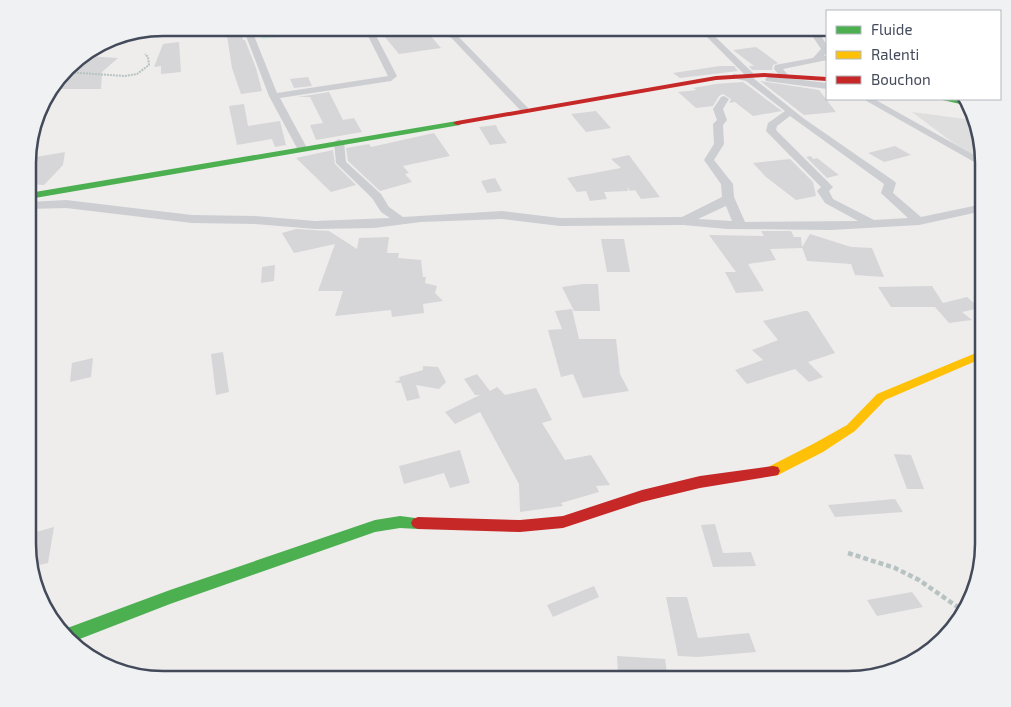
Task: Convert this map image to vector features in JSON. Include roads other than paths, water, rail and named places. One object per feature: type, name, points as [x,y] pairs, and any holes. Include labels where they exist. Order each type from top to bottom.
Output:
[{"type":"main road","points":[[36,195],[302,148],[736,76],[784,75],[826,79]]},
{"type":"main road","points":[[73,634],[170,597],[375,526],[400,522],[520,526],[563,522],[642,496],[719,479],[772,471],[818,448],[851,428],[881,397],[974,358]]},
{"type":"street","points":[[251,37],[274,96],[302,148]]},
{"type":"street","points":[[274,96],[391,78],[393,76],[373,37]]},
{"type":"street","points":[[454,37],[526,110]]},
{"type":"street","points":[[711,37],[750,75]]},
{"type":"street","points":[[816,60],[825,49],[817,37]]},
{"type":"street","points":[[784,75],[778,69],[778,66],[826,58]]},
{"type":"street","points":[[736,76],[826,86]]},
{"type":"street","points":[[736,76],[749,79],[831,142],[890,183],[887,193],[896,204],[919,221]]},
{"type":"street","points":[[724,98],[718,110],[722,120],[718,124],[719,144],[709,160],[727,184],[728,197],[740,225]]},
{"type":"street","points":[[870,100],[974,159]]},
{"type":"street","points":[[791,111],[772,125],[771,131],[827,187],[822,191],[829,201],[869,222]]},
{"type":"street","points":[[340,142],[341,163],[377,196],[386,209],[400,220]]},
{"type":"street","points":[[684,222],[724,202],[728,197]]},
{"type":"street","points":[[825,226],[829,201]]},
{"type":"street","points":[[36,206],[66,204],[192,219],[248,220],[315,225],[374,224],[400,220],[502,216],[560,222],[684,222],[825,226],[869,222],[919,221],[974,210]]}]
